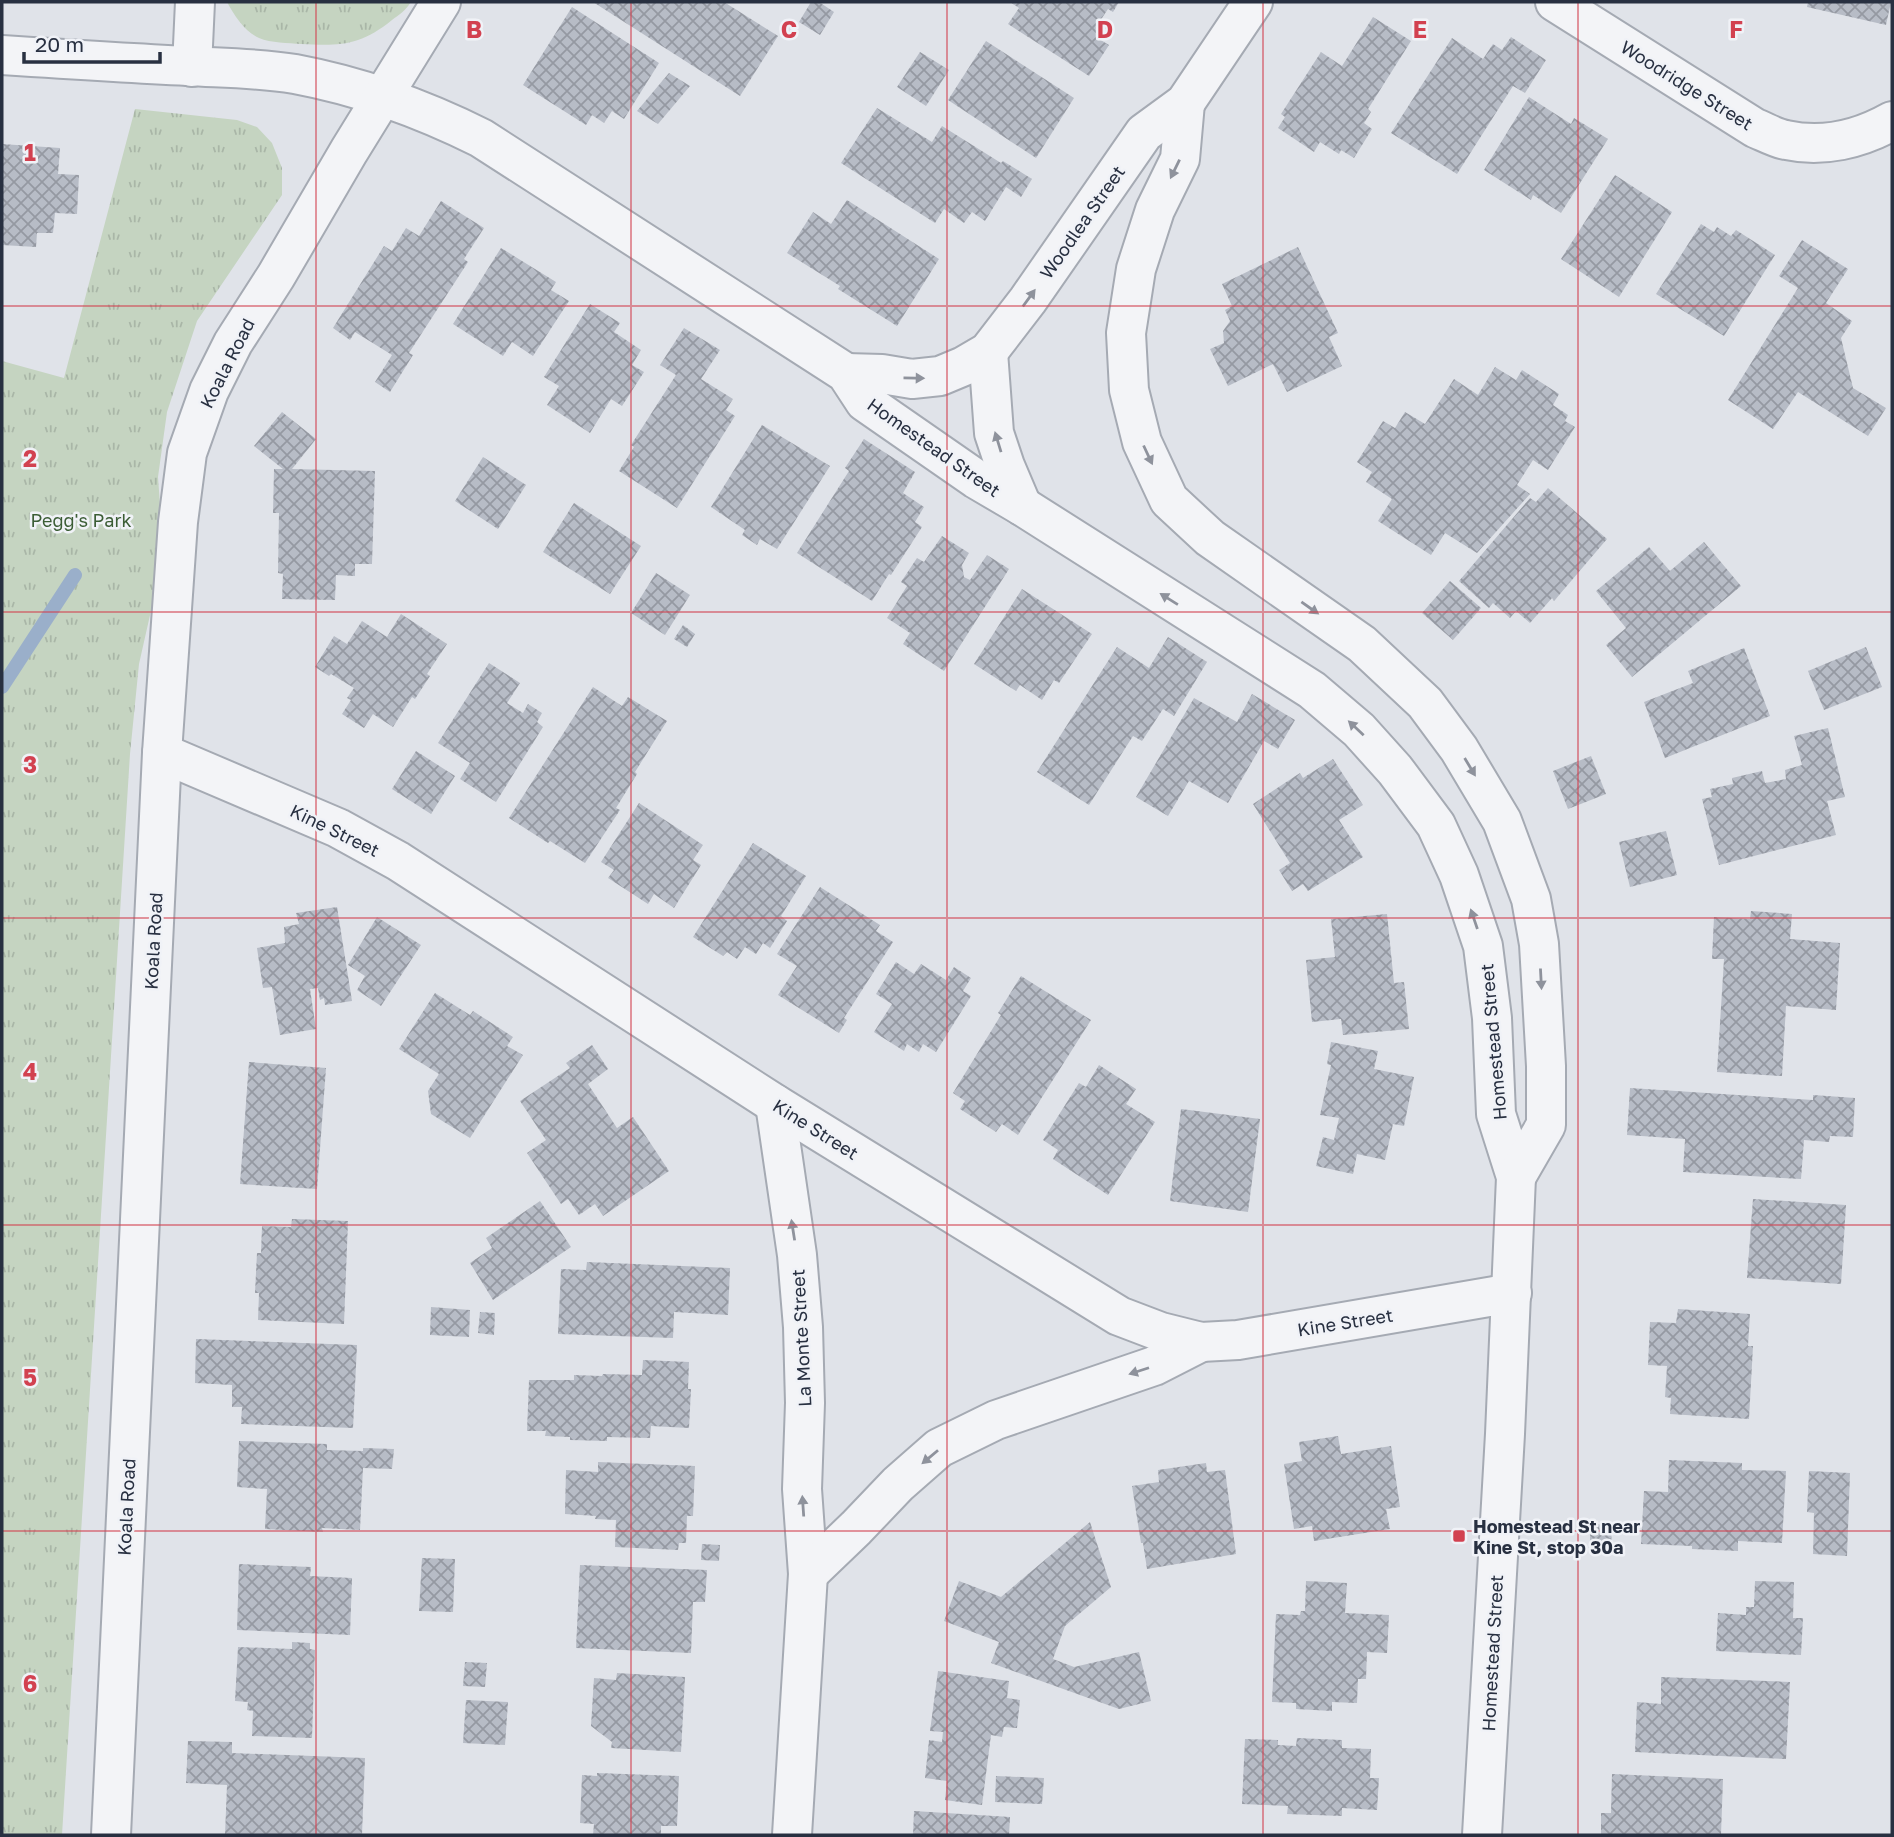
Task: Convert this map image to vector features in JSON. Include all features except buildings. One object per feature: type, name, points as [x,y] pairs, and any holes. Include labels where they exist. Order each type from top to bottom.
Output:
[{"type":"street","points":[[192,67],[195,2]]},
{"type":"street","name":"Koala Road","points":[[111,1835],[162,753],[178,522],[187,453],[209,391],[233,343],[441,2]]},
{"type":"street","name":"Woodlea Street","points":[[846,373],[882,374],[912,379],[940,376],[988,352],[1144,133],[1185,103],[1253,2]]},
{"type":"street","name":"Woodridge Street","points":[[1555,2],[1755,128],[1785,140],[1826,144],[1860,136],[1892,121]]},
{"type":"street","name":"Homestead Street","points":[[2,55],[243,68],[294,74],[336,83],[382,98],[442,119],[481,138],[846,373],[865,402],[976,479],[1312,690],[1359,730],[1395,770],[1436,825],[1459,875],[1483,946],[1492,1018],[1496,1114],[1516,1177],[1482,1835]]},
{"type":"street","name":"Woodlea Street","points":[[1129,390],[1126,333],[1136,269],[1154,209],[1180,159],[1185,103]]},
{"type":"street","points":[[988,352],[994,433],[1022,506]]},
{"type":"street","name":"Homestead Street","points":[[1129,390],[1142,442],[1169,500],[1210,538],[1362,644],[1425,703],[1459,749],[1502,821],[1531,899],[1539,944],[1546,1066],[1546,1125],[1516,1177]]},
{"type":"street","name":"Kine Street","points":[[162,753],[338,828],[398,861],[775,1104],[1119,1316],[1161,1332],[1201,1342],[1238,1340],[1511,1293]]},
{"type":"street","name":"La Monte Street","points":[[775,1104],[797,1255],[803,1327],[805,1403],[802,1489],[808,1574],[792,1835]]},
{"type":"street","points":[[808,1574],[898,1484],[939,1448],[996,1420],[1154,1366],[1201,1342]]},
{"type":"green space","points":[[227,2],[411,2],[400,14],[370,35],[349,43],[327,45],[280,43],[259,38],[237,18]]},
{"type":"green space","name":"Pegg's Park","points":[[135,109],[237,120],[257,127],[272,143],[282,168],[282,195],[197,321],[167,412],[158,477],[162,532],[155,593],[139,664],[130,754],[62,1835],[2,1835],[2,361],[64,378]]},
{"type":"waterway","points":[[2,687],[75,575]]},
{"type":"place","name":"Homestead St near Kine St, stop 30a","points":[[1459,1536]]}]
